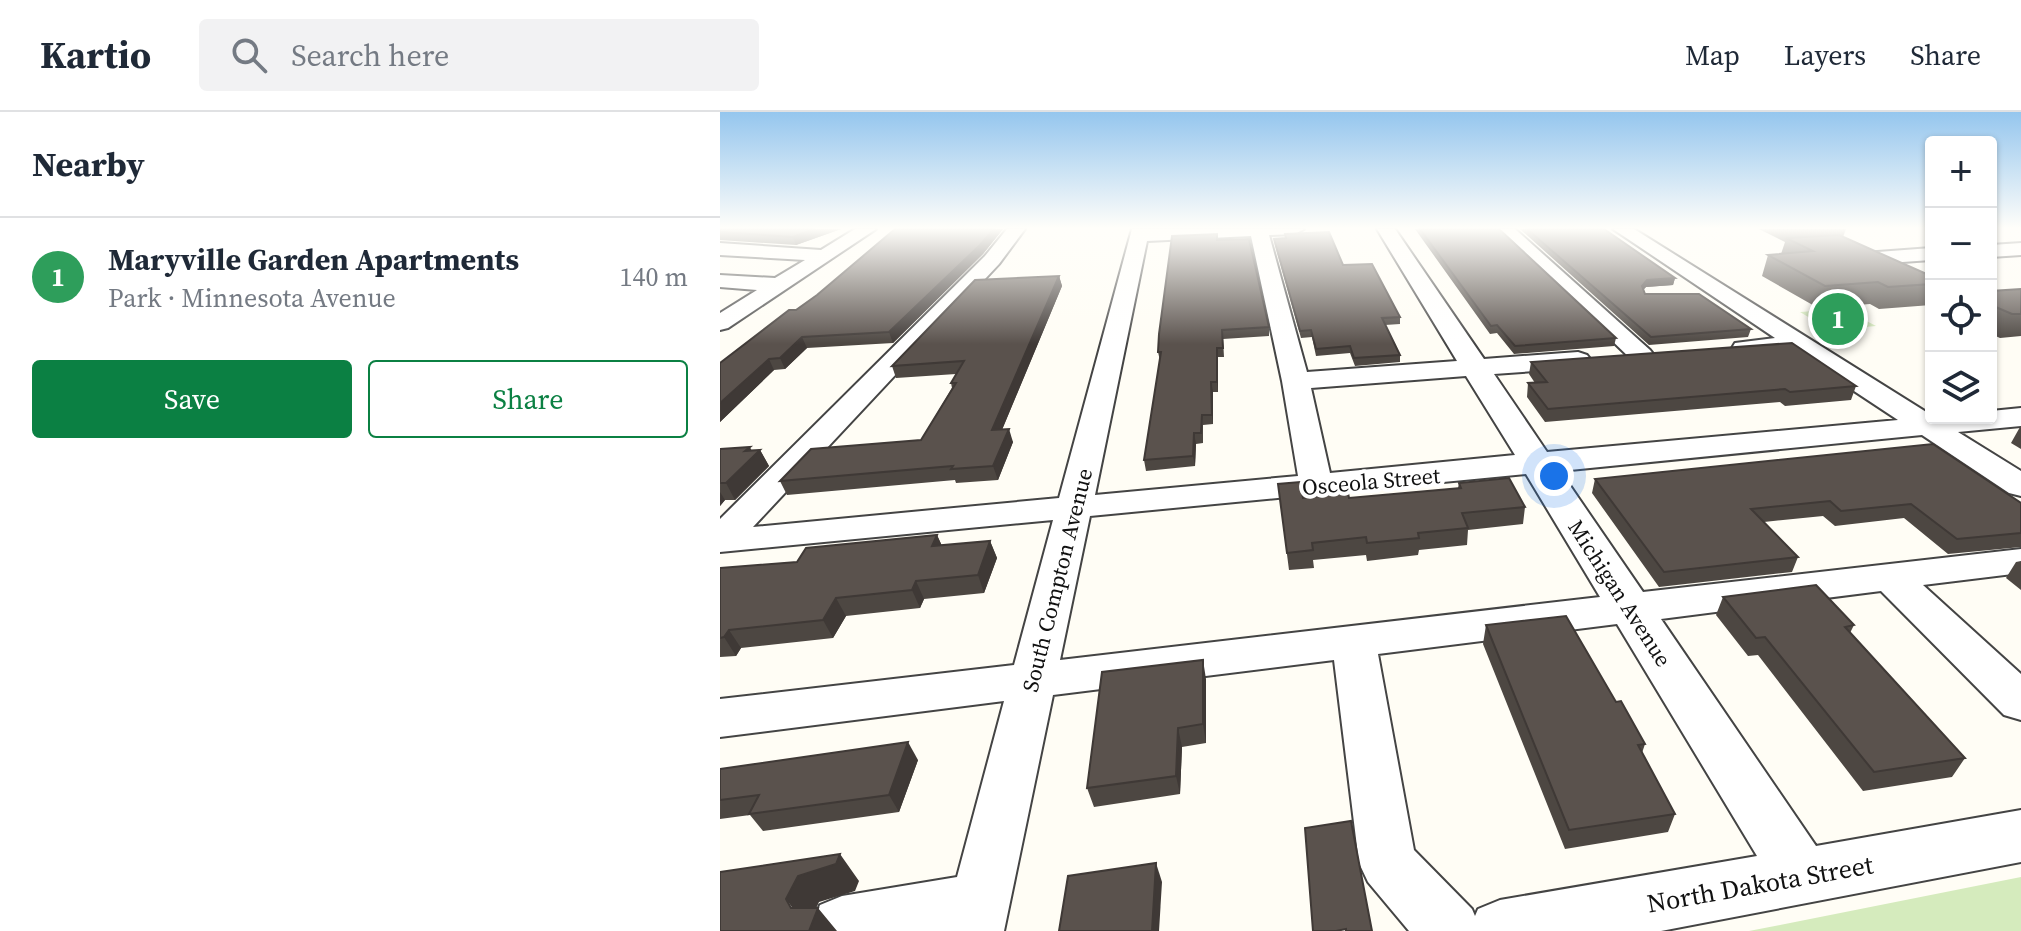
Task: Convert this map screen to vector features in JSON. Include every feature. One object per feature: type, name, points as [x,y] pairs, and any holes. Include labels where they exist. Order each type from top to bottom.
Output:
[{"type":"street","points":[[720,323],[807,267]]},
{"type":"street","points":[[720,541],[985,267]]},
{"type":"street","name":"South Compton Avenue","points":[[976,917],[1132,267]]},
{"type":"street","points":[[1268,267],[1296,381],[1316,486]]},
{"type":"street","name":"Michigan Avenue","points":[[1410,267],[1802,876]]},
{"type":"street","points":[[1546,267],[1641,355]]},
{"type":"street","points":[[1681,267],[2021,486]]},
{"type":"street","points":[[1881,267],[1925,289]]},
{"type":"street","points":[[720,281],[779,285]]},
{"type":"street","points":[[1683,293],[1717,291]]},
{"type":"street","points":[[1720,350],[1799,344]]},
{"type":"street","points":[[1296,381],[1672,353]]},
{"type":"street","name":"Osceola Street","points":[[720,541],[2021,417]]},
{"type":"street","points":[[720,718],[2021,561]]},
{"type":"street","points":[[1890,577],[2021,702]]},
{"type":"street","points":[[1354,643],[1388,863],[1450,931]]},
{"type":"street","name":"North Dakota Street","points":[[1500,931],[2021,836]]},
{"type":"street","points":[[842,927],[976,917]]},
{"type":"green space","points":[[1844,309],[1876,326],[1830,330],[1800,312]]},
{"type":"green space","points":[[2021,877],[2021,931],[1749,931],[1780,925]]},
{"type":"building","points":[[850,267],[957,267],[889,332],[802,337],[780,358],[769,359],[720,403],[720,363],[789,310],[796,310]]},
{"type":"building","points":[[1168,267],[1255,267],[1269,327],[1222,330],[1223,348],[1217,348],[1217,382],[1211,382],[1212,415],[1202,415],[1201,433],[1194,433],[1193,456],[1144,460],[1161,352],[1158,352]]},
{"type":"building","points":[[1282,267],[1374,267],[1400,317],[1382,318],[1400,355],[1354,358],[1350,346],[1316,349],[1311,330],[1300,331]]},
{"type":"building","points":[[1448,267],[1540,267],[1616,338],[1515,346],[1497,325],[1491,326]]},
{"type":"building","points":[[1571,267],[1659,267],[1675,278],[1647,280],[1642,286],[1645,294],[1699,294],[1751,329],[1651,337]]},
{"type":"building","points":[[1790,267],[1911,267],[1925,273],[1925,284],[1888,287],[1878,282],[1825,286]]},
{"type":"building","points":[[1059,276],[992,430],[1009,429],[993,466],[951,469],[953,466],[780,481],[811,449],[921,440],[956,383],[951,383],[964,361],[892,366],[975,280]]},
{"type":"building","points":[[2021,289],[2021,314],[1997,308],[1997,291]]},
{"type":"building","points":[[1792,343],[1856,386],[1548,409],[1528,383],[1547,382],[1531,362]]},
{"type":"building","points":[[1933,444],[2021,503],[2021,533],[1957,539],[1911,504],[1841,511],[1830,501],[1751,509],[1798,557],[1664,572],[1595,479]]},
{"type":"building","points":[[750,447],[745,451],[760,450],[726,483],[720,483],[720,449]]},
{"type":"building","points":[[1509,478],[1525,507],[1462,513],[1468,528],[1418,533],[1419,538],[1367,543],[1366,537],[1312,543],[1313,550],[1287,553],[1278,484],[1300,482],[1303,498],[1348,493],[1349,498],[1461,488],[1459,483]]},
{"type":"building","points":[[937,535],[932,546],[990,541],[978,575],[916,581],[912,590],[836,598],[823,620],[729,630],[720,638],[720,568],[797,562],[806,548]]},
{"type":"building","points":[[1816,585],[1854,625],[1845,627],[1965,758],[1874,772],[1765,637],[1756,638],[1723,597]]},
{"type":"building","points":[[1566,616],[1616,702],[1621,701],[1645,744],[1638,745],[1675,814],[1569,830],[1486,625]]},
{"type":"building","points":[[1203,660],[1203,724],[1178,728],[1176,776],[1087,788],[1102,672]]},
{"type":"building","points":[[908,742],[889,795],[749,814],[759,795],[720,800],[720,769]]},
{"type":"building","points":[[1351,821],[1372,931],[1313,931],[1305,828]]},
{"type":"building","points":[[840,854],[836,864],[798,876],[786,899],[791,908],[818,908],[809,931],[720,931],[720,872]]},
{"type":"building","points":[[1156,863],[1152,931],[1059,931],[1068,876]]},
{"type":"place","name":"Maryville Garden Apartments","points":[[1838,319]]}]
